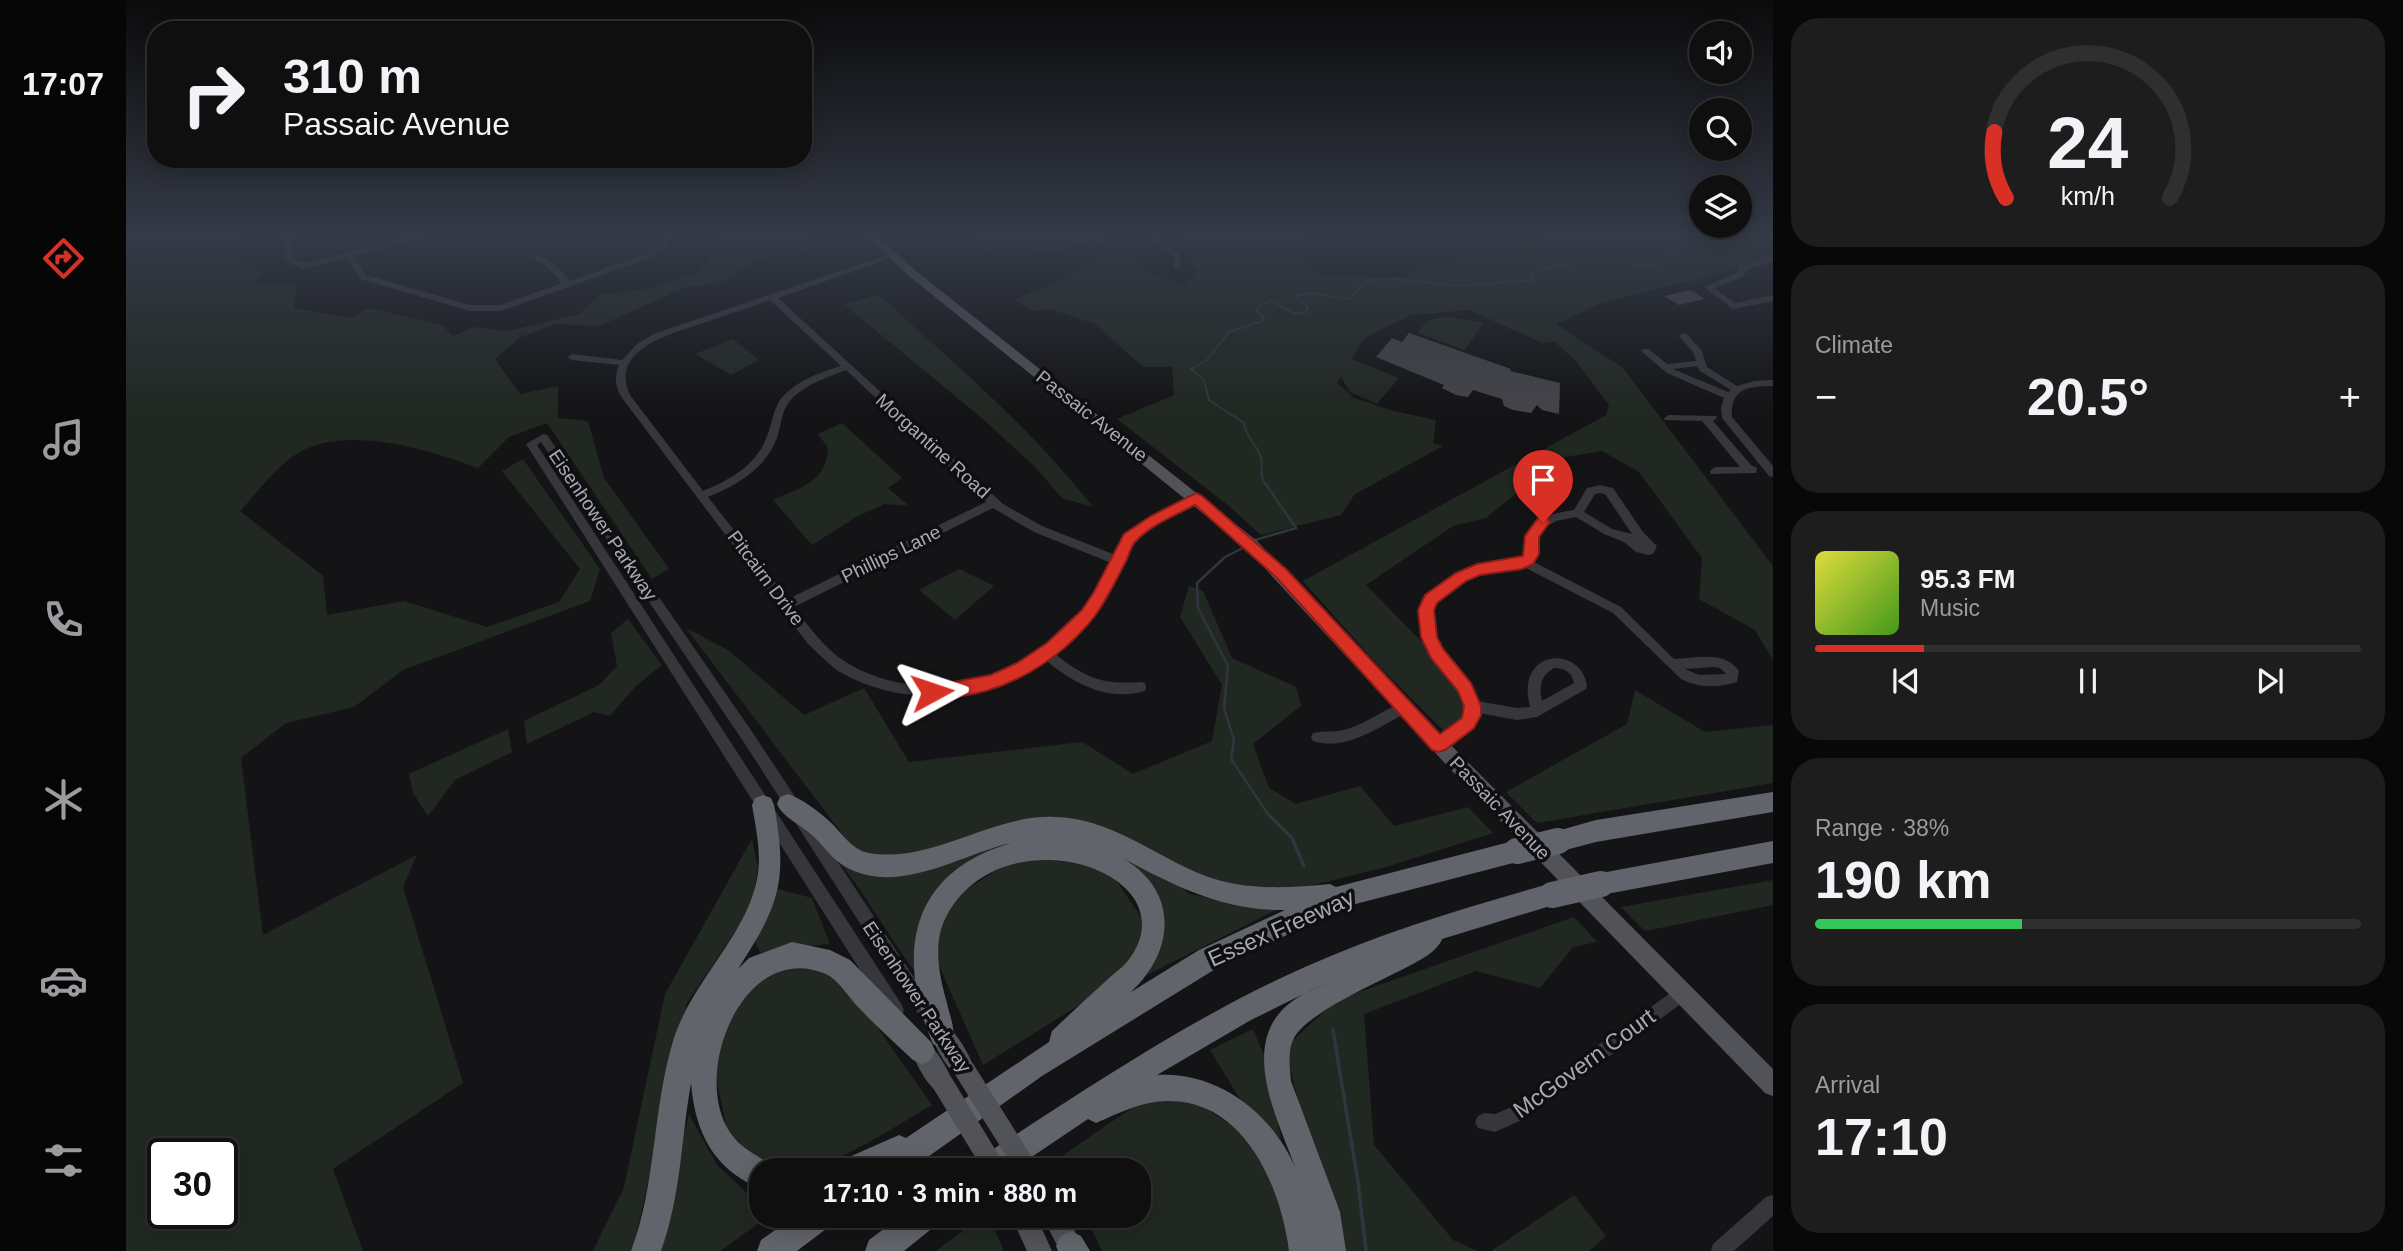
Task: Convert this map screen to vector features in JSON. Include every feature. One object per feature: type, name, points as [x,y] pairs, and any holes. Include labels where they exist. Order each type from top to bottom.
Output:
[{"type":"highway","name":"Essex Freeway","points":[[901,1158],[1033,1067],[1208,960],[1345,895],[1596,831],[1773,802]]},
{"type":"highway","points":[[646,1251],[662,1196],[681,1058],[687,1037],[705,995],[755,916],[768,881],[775,804],[821,829],[845,854],[867,864],[904,865],[999,833],[1057,827],[1100,837],[1201,886],[1234,895],[1290,900],[1345,895]]},
{"type":"highway","points":[[932,1043],[926,944],[933,916],[943,898],[971,869],[1010,850],[1050,846],[1089,853],[1126,872],[1142,889],[1152,912],[1153,941],[1149,953],[1134,973],[1033,1067]]},
{"type":"highway","points":[[1005,1158],[1125,1077],[1205,1030],[1282,990],[1391,943],[1552,895],[1773,852]]},
{"type":"highway","points":[[1331,1251],[1325,1212],[1278,1082],[1275,1066],[1278,1040],[1291,1018],[1303,1009],[1409,953],[1448,925]]},
{"type":"highway","points":[[749,1168],[735,1160],[720,1143],[709,1124],[702,1093],[706,1047],[717,1018],[733,992],[754,971],[788,956],[808,955],[828,961],[932,1043]]},
{"type":"highway","points":[[1050,1129],[1127,1095],[1145,1090],[1179,1088],[1211,1098],[1226,1106],[1254,1129],[1276,1159],[1293,1195],[1304,1251]]},
{"type":"highway","points":[[879,1158],[935,1133]]},
{"type":"highway","points":[[772,1251],[804,1228]]},
{"type":"highway","points":[[880,1251],[910,1228]]},
{"type":"highway","points":[[901,1251],[924,1228]]},
{"type":"main road","name":"Passaic Avenue","points":[[941,294],[1196,498],[1281,573],[1403,708],[1680,994],[1773,1085]]},
{"type":"main road","name":"Eisenhower Parkway","points":[[932,1043],[964,1069],[1020,1158]]},
{"type":"main road","name":"Eisenhower Parkway","points":[[932,1043],[943,1084],[988,1158]]},
{"type":"main road","points":[[1029,1228],[1040,1251]]},
{"type":"main road","points":[[1061,1228],[1073,1250]]},
{"type":"street","points":[[424,294],[470,308],[509,306],[538,294]]},
{"type":"street","points":[[572,357],[624,363],[641,346],[659,335],[783,294]]},
{"type":"street","points":[[1718,294],[1733,306],[1772,304]]},
{"type":"street","name":"Morgantine Road","points":[[773,298],[995,502],[1038,529],[1116,560]]},
{"type":"street","points":[[1684,336],[1697,351],[1707,372],[1732,392]]},
{"type":"street","points":[[1646,351],[1664,367],[1732,392],[1757,383],[1773,383]]},
{"type":"street","name":"Pitcairn Drive","points":[[624,363],[619,378],[622,392],[812,640],[831,659],[862,678],[900,689],[932,692],[980,686],[1009,675],[1045,653],[1087,614],[1100,596],[1116,560],[1130,538],[1196,498]]},
{"type":"street","points":[[1664,367],[1701,363]]},
{"type":"street","points":[[703,495],[733,481],[757,463],[771,442],[781,407],[795,391],[816,378],[846,367]]},
{"type":"street","points":[[1727,418],[1732,392]]},
{"type":"street","points":[[1670,418],[1727,418]]},
{"type":"street","points":[[1705,418],[1749,470]]},
{"type":"street","points":[[1727,418],[1771,471]]},
{"type":"street","name":"Eisenhower Parkway","points":[[932,1043],[775,804],[531,444],[543,438],[750,740],[775,804],[932,1043]]},
{"type":"street","points":[[1715,471],[1771,471]]},
{"type":"street","points":[[1525,562],[1531,554],[1532,536],[1543,522],[1578,513],[1586,504],[1591,491],[1609,491],[1634,537],[1578,513]]},
{"type":"street","name":"Phillips Lane","points":[[787,605],[995,502]]},
{"type":"street","points":[[1438,744],[1468,723],[1472,706],[1465,688],[1437,653],[1429,637],[1426,610],[1431,599],[1461,577],[1477,570],[1525,562],[1617,611],[1634,624],[1671,664]]},
{"type":"street","points":[[1045,653],[1084,683],[1111,689],[1140,687]]},
{"type":"street","points":[[1472,706],[1517,714],[1537,710]]},
{"type":"street","points":[[1318,737],[1330,740],[1343,737],[1403,708]]},
{"type":"street","name":"McGovern Court","points":[[1484,1122],[1495,1123],[1518,1113],[1680,994]]},
{"type":"street","points":[[1720,1251],[1773,1204]]},
{"type":"shaded area","points":[[126,294],[296,294],[294,308],[351,318],[368,308],[442,325],[453,336],[474,327],[508,331],[579,314],[600,295],[669,294],[599,326],[556,324],[519,338],[495,359],[520,394],[558,386],[558,418],[588,421],[604,478],[669,569],[652,579],[547,423],[509,437],[478,468],[434,453],[384,442],[334,441],[312,447],[285,463],[240,511],[323,576],[327,615],[404,601],[487,627],[559,602],[580,569],[502,471],[523,459],[600,569],[590,601],[403,670],[354,707],[286,723],[241,758],[263,935],[417,855],[403,887],[463,1083],[333,1169],[363,1251],[126,1251]]},
{"type":"shaded area","points":[[878,294],[1017,422],[1093,507],[1062,498],[1035,467],[984,420],[845,305]]},
{"type":"shaded area","points":[[1028,294],[1635,294],[1601,303],[1556,324],[1623,368],[1773,566],[1773,660],[1755,630],[1699,599],[1702,558],[1639,472],[1602,451],[1560,458],[1486,518],[1453,526],[1366,585],[1479,700],[1447,734],[1376,663],[1303,581],[1606,415],[1609,405],[1576,361],[1554,341],[1542,343],[1470,310],[1411,315],[1365,338],[1352,359],[1399,378],[1377,404],[1350,392],[1341,377],[1337,383],[1354,398],[1394,411],[1436,420],[1433,443],[1443,446],[1355,494],[1341,515],[1261,535],[1229,506],[1117,419],[1174,395],[1172,367],[1143,367],[1094,323],[1048,309],[1033,311],[1014,300]]},
{"type":"shaded area","points":[[1448,317],[1483,323],[1465,350],[1418,333],[1430,320]]},
{"type":"shaded area","points":[[733,339],[759,360],[731,375],[695,354]]},
{"type":"shaded area","points":[[842,423],[902,478],[888,488],[909,506],[884,504],[856,517],[812,545],[773,500],[802,487],[817,476],[826,460],[828,448],[818,434]]},
{"type":"shaded area","points":[[959,569],[994,586],[955,620],[919,590]]},
{"type":"shaded area","points":[[1189,586],[1203,591],[1232,658],[1296,687],[1301,706],[1253,744],[1269,788],[1296,804],[1360,786],[1394,826],[1468,807],[1493,833],[1383,868],[1280,893],[1209,883],[1066,823],[901,859],[856,852],[686,628],[728,650],[804,715],[864,688],[909,762],[1082,742],[1133,774],[1212,741],[1222,685],[1180,617]]},
{"type":"shaded area","points":[[628,619],[662,665],[635,687],[610,716],[594,712],[527,744],[524,721],[599,685],[617,666],[611,633]]},
{"type":"shaded area","points":[[1635,690],[1705,732],[1773,725],[1773,783],[1537,823],[1506,792],[1627,724]]},
{"type":"shaded area","points":[[508,729],[512,752],[455,780],[428,816],[413,793],[409,774]]},
{"type":"shaded area","points":[[752,839],[758,868],[752,907],[687,1003],[634,1246],[631,1251],[593,1251],[624,1187],[665,994]]},
{"type":"shaded area","points":[[1005,842],[961,868],[918,933],[915,972],[840,863]]},
{"type":"shaded area","points":[[1119,852],[1178,882],[1189,894],[1276,910],[1141,978],[1154,954],[1141,878]]},
{"type":"shaded area","points":[[1023,854],[1109,870],[1145,923],[1130,970],[1116,982],[983,1065],[932,950],[949,900]]},
{"type":"shaded area","points":[[1773,880],[1773,905],[1645,931],[1621,907]]},
{"type":"shaded area","points":[[774,888],[812,898],[830,944],[797,947],[762,956],[750,933]]},
{"type":"shaded area","points":[[1574,917],[1597,942],[1573,947],[1540,988],[1476,971],[1364,1014],[1374,1145],[1453,1240],[1478,1251],[1336,1251],[1285,1048],[1336,1000]]},
{"type":"shaded area","points":[[801,960],[842,977],[932,1105],[839,1158],[760,1158],[729,1139],[712,1058],[748,984]]},
{"type":"shaded area","points":[[1253,1029],[1264,1055],[1281,1139],[1251,1117],[1210,1050]]},
{"type":"shaded area","points":[[1190,1098],[1255,1140],[1296,1241],[1294,1251],[1102,1251],[1091,1228],[1151,1228],[1151,1158],[1059,1158],[1139,1103]]},
{"type":"shaded area","points":[[689,1114],[717,1165],[749,1195],[749,1228],[752,1228],[720,1251],[656,1251]]},
{"type":"shaded area","points":[[1574,1195],[1606,1236],[1589,1251],[1491,1251]]},
{"type":"shaded area","points":[[966,1228],[994,1228],[1004,1251],[936,1251]]},
{"type":"building","points":[[1697,294],[1705,299],[1679,305],[1664,296]]},
{"type":"building","points":[[1409,333],[1511,369],[1510,371],[1560,383],[1559,414],[1542,410],[1537,405],[1531,413],[1513,410],[1504,406],[1502,399],[1473,390],[1468,397],[1456,395],[1442,388],[1444,385],[1376,357],[1392,338],[1402,342]]},
{"type":"waterway","points":[[1266,485],[1260,454],[1244,423],[1209,400],[1204,380],[1191,369],[1207,360],[1229,332],[1263,321],[1264,317],[1257,311],[1261,304],[1272,301],[1294,313],[1305,313],[1308,307],[1297,296],[1305,294]]},
{"type":"waterway","points":[[1320,294],[1349,299],[1353,294]]},
{"type":"waterway","points":[[1255,540],[1296,528],[1265,483]]},
{"type":"waterway","points":[[1247,546],[1225,557],[1197,583],[1198,608],[1228,666],[1224,708],[1234,740],[1231,759],[1268,814]]},
{"type":"waterway","points":[[1268,814],[1292,838],[1304,866]]},
{"type":"waterway","points":[[1333,1030],[1358,1182],[1366,1251]]},
{"type":"route","points":[[932,692],[964,689],[995,681],[1022,668],[1052,648],[1071,632],[1100,596],[1116,560],[1130,538],[1156,519],[1196,498],[1281,573],[1438,744],[1468,723],[1472,706],[1465,688],[1443,662],[1429,637],[1426,610],[1431,599],[1461,577],[1477,570],[1522,564],[1528,560],[1532,536],[1543,522]]}]
